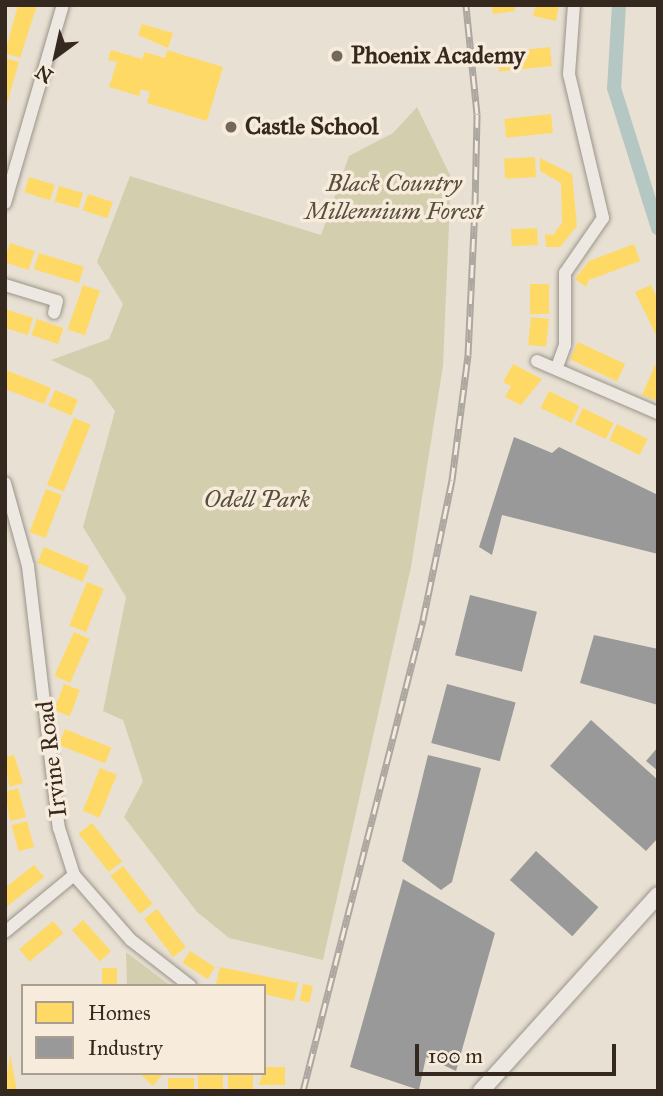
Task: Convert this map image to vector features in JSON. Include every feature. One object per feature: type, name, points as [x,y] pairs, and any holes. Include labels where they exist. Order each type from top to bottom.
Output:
[{"type":"street","points":[[5,203],[64,5]]},
{"type":"street","points":[[557,367],[565,345],[565,273],[603,218],[569,74],[574,5]]},
{"type":"street","points":[[5,285],[56,307],[62,287]]},
{"type":"street","points":[[537,360],[658,413]]},
{"type":"street","name":"Irvine Road","points":[[5,483],[27,566],[59,828],[74,875],[131,940],[187,984]]},
{"type":"street","points":[[5,932],[74,875]]},
{"type":"street","points":[[481,1091],[658,895]]},
{"type":"green space","name":"Odell Park","points":[[417,107],[451,177],[443,366],[411,567],[323,960],[229,938],[197,912],[124,817],[143,781],[123,720],[103,711],[126,597],[83,527],[115,411],[91,379],[51,360],[109,339],[123,304],[97,262],[130,176],[321,235],[349,156],[393,133]]},
{"type":"green space","points":[[126,952],[168,984],[127,984]]},
{"type":"building: Homes","points":[[18,5],[37,5],[20,58],[5,53]]},
{"type":"building: Homes","points":[[492,5],[514,5],[515,11],[493,14]]},
{"type":"building: Homes","points":[[536,5],[559,5],[556,21],[533,16]]},
{"type":"building: Homes","points":[[142,24],[173,33],[168,48],[138,35]]},
{"type":"building: Homes","points":[[550,47],[552,66],[499,71],[497,53]]},
{"type":"building: Homes","points":[[111,50],[142,59],[145,52],[165,58],[167,50],[223,67],[207,121],[147,103],[150,92],[141,89],[139,96],[109,87],[117,62],[108,60]]},
{"type":"building: Homes","points":[[5,58],[19,62],[6,107],[5,107]]},
{"type":"building: Homes","points":[[551,114],[553,133],[506,138],[504,119]]},
{"type":"building: Homes","points":[[535,157],[536,177],[505,179],[504,159]]},
{"type":"building: Homes","points":[[540,158],[572,174],[577,226],[560,247],[546,247],[545,234],[553,235],[562,223],[561,183],[540,171]]},
{"type":"building: Homes","points":[[29,177],[55,185],[50,200],[24,192]]},
{"type":"building: Homes","points":[[59,186],[83,193],[79,208],[55,201]]},
{"type":"building: Homes","points":[[88,194],[113,202],[107,218],[83,210]]},
{"type":"building: Homes","points":[[537,228],[538,245],[512,246],[511,229]]},
{"type":"building: Homes","points":[[10,243],[35,251],[29,270],[5,262]]},
{"type":"building: Homes","points":[[634,244],[640,261],[589,280],[586,287],[575,279],[589,261]]},
{"type":"building: Homes","points":[[39,253],[84,267],[79,283],[34,269]]},
{"type":"building: Homes","points":[[530,284],[549,284],[549,314],[530,314]]},
{"type":"building: Homes","points":[[83,285],[100,291],[85,335],[68,329]]},
{"type":"building: Homes","points":[[651,285],[658,300],[658,339],[635,292]]},
{"type":"building: Homes","points":[[5,309],[33,318],[28,335],[5,328]]},
{"type":"building: Homes","points":[[531,317],[549,319],[546,347],[528,345]]},
{"type":"building: Homes","points":[[37,319],[63,328],[58,344],[31,335]]},
{"type":"building: Homes","points":[[578,342],[625,364],[617,381],[570,359]]},
{"type":"building: Homes","points":[[513,364],[542,379],[521,405],[505,397],[511,386],[503,382]]},
{"type":"building: Homes","points":[[655,365],[658,366],[658,401],[642,395]]},
{"type":"building: Homes","points":[[6,370],[51,388],[44,404],[5,389]]},
{"type":"building: Homes","points":[[55,390],[78,400],[71,415],[48,406]]},
{"type":"building: Homes","points":[[549,391],[580,406],[571,423],[541,408]]},
{"type":"building: Homes","points":[[583,408],[614,423],[606,439],[575,424]]},
{"type":"building: Homes","points":[[74,418],[91,425],[64,492],[47,485]]},
{"type":"building: Homes","points":[[617,424],[648,439],[640,455],[609,440]]},
{"type":"building: Homes","points":[[46,489],[62,495],[45,538],[30,532]]},
{"type":"building: Homes","points":[[44,547],[89,566],[82,582],[37,563]]},
{"type":"building: Homes","points":[[87,582],[104,589],[86,632],[69,626]]},
{"type":"building: Homes","points":[[74,632],[90,639],[70,683],[54,676]]},
{"type":"building: Homes","points":[[64,684],[80,690],[70,716],[54,710]]},
{"type":"building: Homes","points":[[65,729],[111,748],[105,763],[59,745]]},
{"type":"building: Homes","points":[[14,755],[23,783],[9,787],[5,757]]},
{"type":"building: Homes","points":[[100,768],[117,775],[99,817],[83,811]]},
{"type":"building: Homes","points":[[18,788],[26,817],[10,821],[5,792]]},
{"type":"building: Homes","points":[[27,821],[34,847],[19,851],[12,825]]},
{"type":"building: Homes","points":[[92,823],[122,862],[109,872],[79,833]]},
{"type":"building: Homes","points":[[34,865],[44,877],[5,908],[5,888]]},
{"type":"building: Homes","points":[[123,866],[153,904],[140,914],[110,876]]},
{"type":"building: Homes","points":[[157,909],[186,947],[173,957],[144,919]]},
{"type":"building: Homes","points":[[83,920],[111,951],[100,961],[72,930]]},
{"type":"building: Homes","points":[[53,921],[63,933],[30,962],[19,949]]},
{"type":"building: Homes","points":[[190,951],[215,967],[208,979],[182,963]]},
{"type":"building: Homes","points":[[220,967],[298,983],[294,1001],[266,994],[266,984],[216,984]]},
{"type":"building: Homes","points":[[102,968],[117,968],[117,984],[102,984]]},
{"type":"building: Homes","points":[[303,984],[313,986],[310,1003],[300,1001]]},
{"type":"building: Homes","points":[[10,1054],[17,1091],[5,1091]]},
{"type":"building: Homes","points":[[266,1067],[285,1067],[285,1085],[259,1085],[262,1075],[266,1075]]},
{"type":"building: Homes","points":[[141,1075],[162,1075],[153,1086]]},
{"type":"building: Homes","points":[[198,1075],[223,1075],[223,1091],[198,1091]]},
{"type":"building: Homes","points":[[228,1075],[253,1075],[253,1089],[228,1089]]},
{"type":"building: Homes","points":[[168,1078],[194,1078],[194,1091],[168,1091]]},
{"type":"building: Industry","points":[[514,437],[552,453],[559,447],[658,495],[658,554],[502,515],[492,555],[479,547]]},
{"type":"building: Industry","points":[[470,595],[537,612],[522,672],[455,655]]},
{"type":"building: Industry","points":[[594,635],[658,649],[658,705],[580,683]]},
{"type":"building: Industry","points":[[447,684],[516,702],[500,761],[431,743]]},
{"type":"building: Industry","points":[[591,720],[658,780],[658,838],[646,851],[550,766]]},
{"type":"building: Industry","points":[[658,747],[658,771],[646,761]]},
{"type":"building: Industry","points":[[428,755],[481,768],[452,882],[441,890],[402,861]]},
{"type":"building: Industry","points":[[536,851],[598,907],[572,936],[510,880]]},
{"type":"building: Industry","points":[[403,879],[495,933],[456,1071],[426,1057],[419,1090],[350,1067]]},
{"type":"waterway","points":[[619,5],[614,88],[658,228]]},
{"type":"railway","points":[[303,1091],[423,620],[452,480],[468,355],[475,205],[477,114],[466,5]]},
{"type":"place","name":"Phoenix Academy","points":[[337,56]]},
{"type":"place","name":"Castle School","points":[[231,127]]},
{"type":"park label","name":"Black Country Millennium Forest","points":[[394,198]]}]
